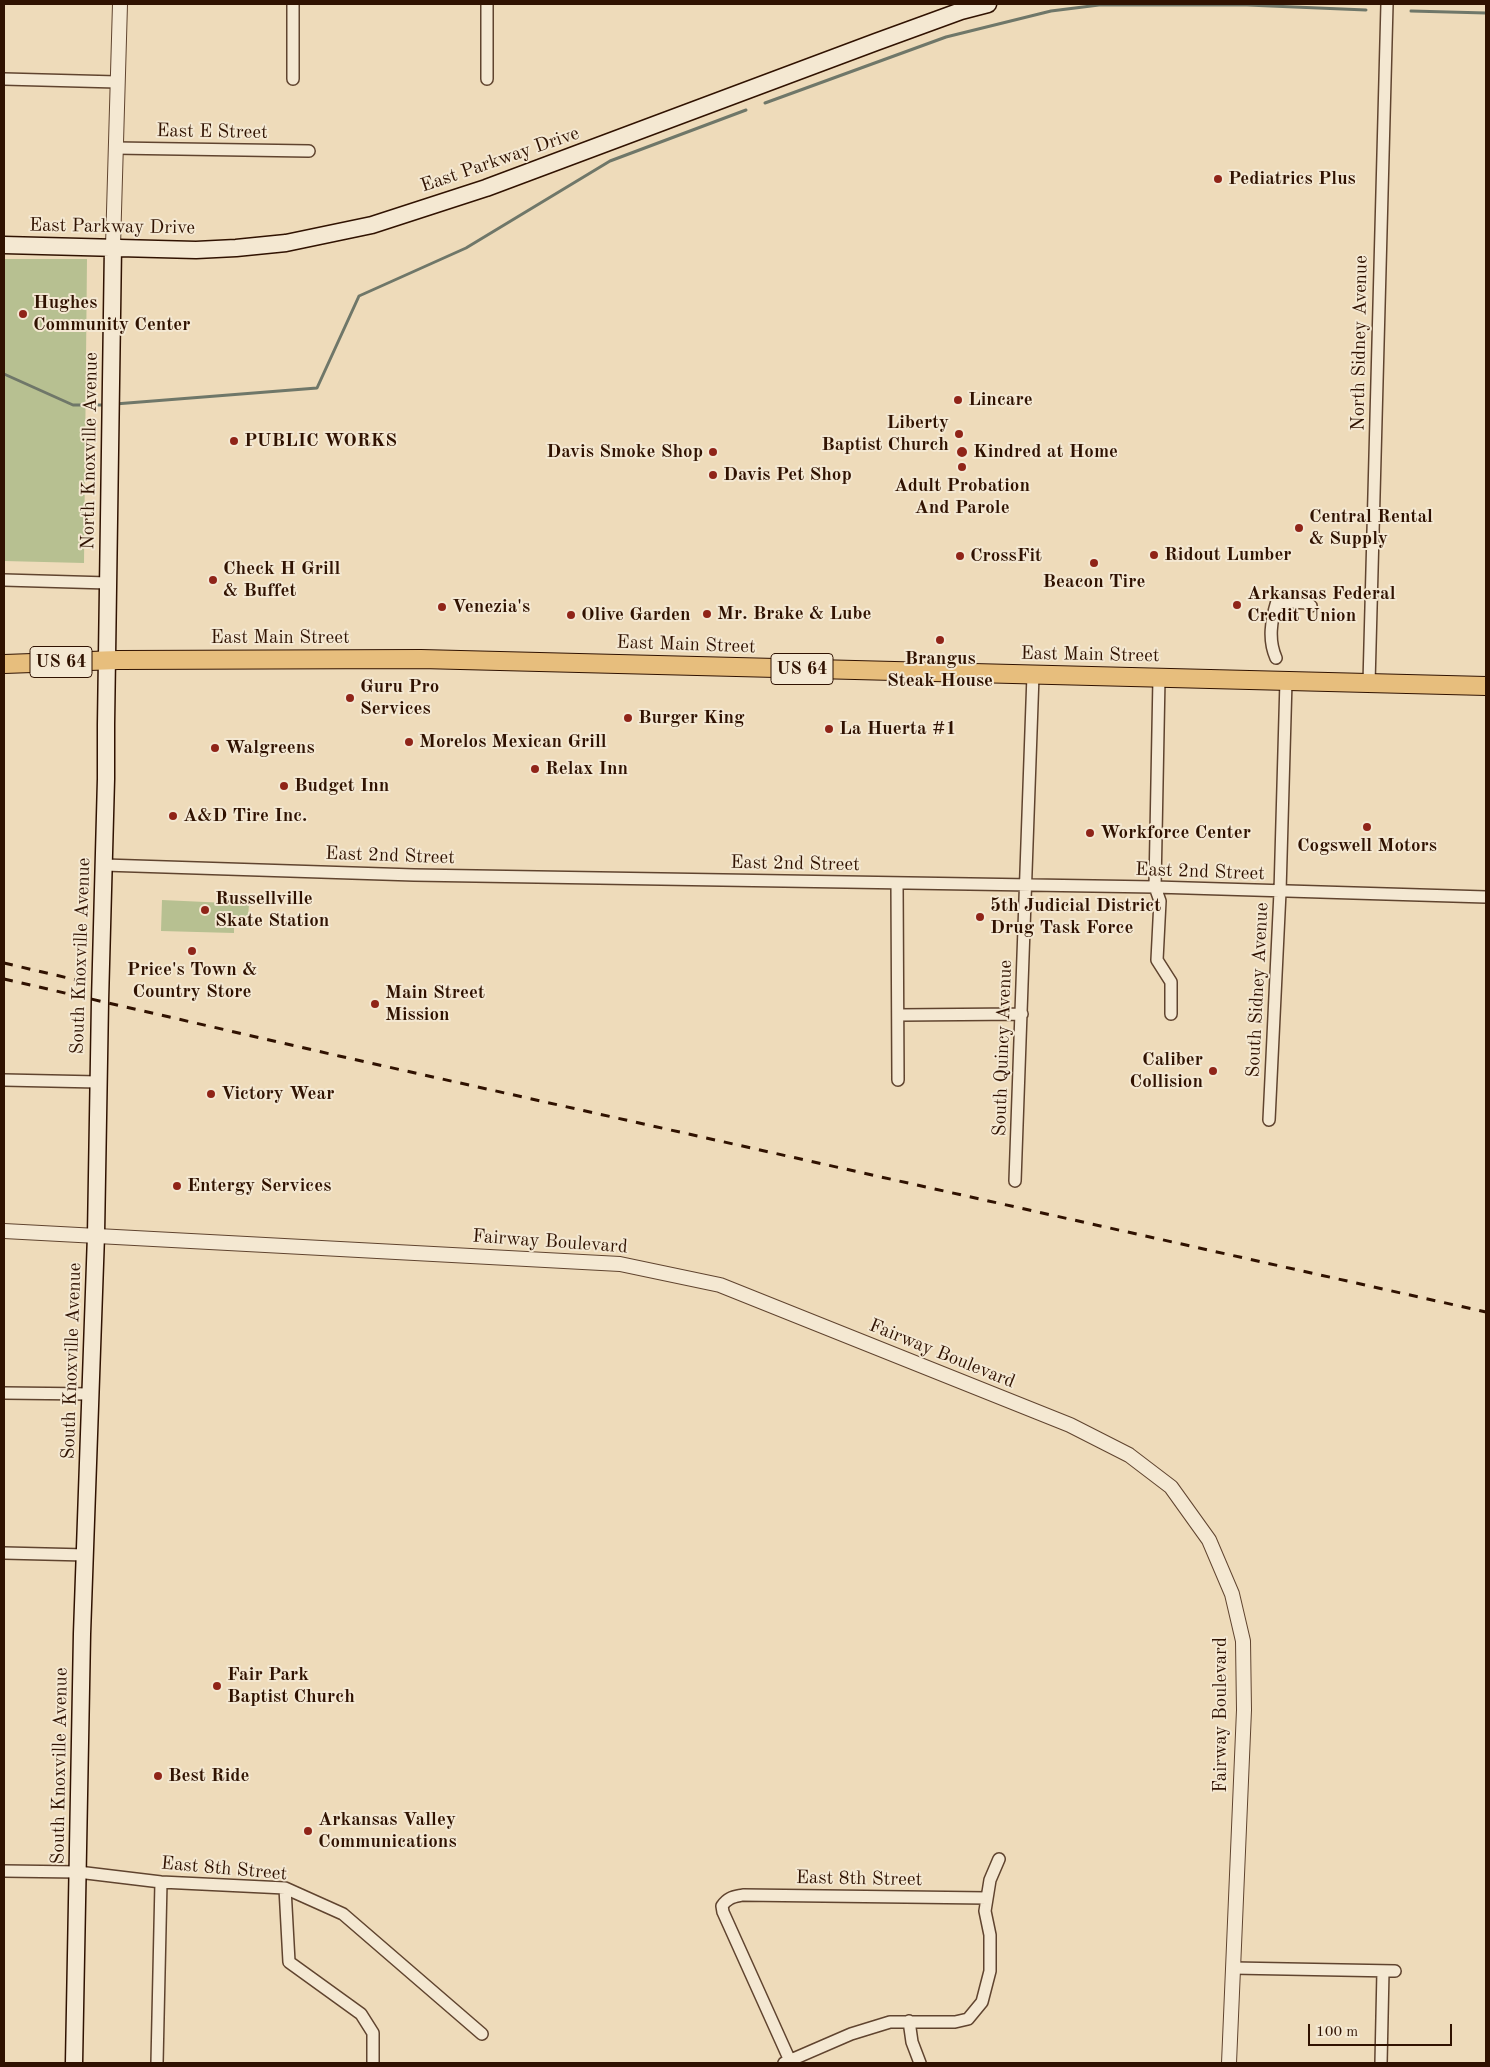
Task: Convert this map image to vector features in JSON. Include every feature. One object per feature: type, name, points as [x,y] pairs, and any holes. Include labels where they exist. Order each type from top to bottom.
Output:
[{"type":"main road","name":"East Parkway Drive","points":[[4,245],[113,246],[196,250],[236,248],[294,242],[372,225],[486,188],[876,42],[961,11],[988,4]]},
{"type":"main road","name":"North Knoxville Avenue","points":[[107,660],[113,246]]},
{"type":"main road","name":"East Main Street","points":[[4,664],[107,660],[422,659],[1486,686]]},
{"type":"main road","name":"South Knoxville Avenue","points":[[74,2063],[96,1235],[107,660]]},
{"type":"street","name":"North Knoxville Avenue","points":[[113,246],[120,4]]},
{"type":"street","points":[[293,4],[293,79]]},
{"type":"street","points":[[487,4],[487,79]]},
{"type":"street","name":"North Sidney Avenue","points":[[1369,683],[1387,4]]},
{"type":"street","points":[[4,79],[117,82]]},
{"type":"street","name":"East E Street","points":[[115,148],[309,151]]},
{"type":"street","points":[[4,580],[108,583]]},
{"type":"street","points":[[1276,658],[1272,647],[1272,625],[1277,601],[1308,602],[1311,606]]},
{"type":"street","name":"South Quincy Avenue","points":[[1015,1182],[1033,675]]},
{"type":"street","points":[[1159,678],[1154,887],[1160,901],[1157,960],[1170,982],[1171,1014]]},
{"type":"street","name":"South Sidney Avenue","points":[[1270,1120],[1280,892],[1286,681]]},
{"type":"street","name":"East 2nd Street","points":[[104,865],[414,875],[1154,887],[1486,897]]},
{"type":"street","points":[[897,883],[898,1080]]},
{"type":"street","points":[[898,1015],[1022,1014]]},
{"type":"street","points":[[4,1080],[98,1082]]},
{"type":"street","name":"Fairway Boulevard","points":[[4,1231],[620,1264],[720,1285],[1070,1425],[1129,1454],[1171,1487],[1209,1540],[1232,1594],[1243,1641],[1244,1710],[1229,2063]]},
{"type":"street","points":[[4,1393],[91,1394]]},
{"type":"street","points":[[4,1553],[86,1555]]},
{"type":"street","points":[[789,2062],[851,2034],[880,2024],[909,2021],[960,2021],[968,2019],[982,2002],[990,1971],[990,1935],[985,1911],[990,1880],[999,1859]]},
{"type":"street","name":"East 8th Street","points":[[4,1871],[78,1872],[161,1882],[285,1888],[343,1914],[482,2034]]},
{"type":"street","points":[[157,2063],[161,1882]]},
{"type":"street","points":[[285,1888],[289,1962],[361,2014],[373,2032],[373,2063]]},
{"type":"street","name":"East 8th Street","points":[[789,2062],[723,1912],[722,1906],[730,1897],[743,1895],[987,1898]]},
{"type":"street","points":[[1233,1968],[1389,1971],[1381,2063]]},
{"type":"street","points":[[909,2021],[912,2042],[920,2063]]},
{"type":"green space","points":[[4,259],[87,259],[84,563],[4,561]]},
{"type":"green space","name":"Russellville Skate Station","points":[[162,900],[249,904],[248,918],[234,918],[234,933],[161,931]]},
{"type":"waterway","points":[[765,103],[946,37],[1051,11],[1099,5],[1247,5],[1366,10]]},
{"type":"waterway","points":[[1411,11],[1486,13]]},
{"type":"waterway","points":[[115,404],[317,388],[359,296],[466,248],[610,161],[746,110]]},
{"type":"waterway","points":[[4,374],[73,405],[107,405]]},
{"type":"railway","points":[[4,963],[85,982]]},
{"type":"railway","points":[[4,979],[339,1056],[1486,1312]]},
{"type":"place","name":"Pediatrics Plus","points":[[1218,179]]},
{"type":"place","name":"Hughes Community Center","points":[[23,314]]},
{"type":"place","name":"Lincare","points":[[958,400]]},
{"type":"place","name":"Liberty Baptist Church","points":[[959,434]]},
{"type":"place","name":"PUBLIC WORKS","points":[[234,441]]},
{"type":"place","name":"Davis Smoke Shop","points":[[713,452]]},
{"type":"place","name":"Kindred at Home","points":[[962,452]]},
{"type":"place","name":"Adult Probation And Parole","points":[[962,467]]},
{"type":"place","name":"Davis Pet Shop","points":[[713,475]]},
{"type":"place","name":"Central Rental & Supply","points":[[1299,528]]},
{"type":"place","name":"Ridout Lumber","points":[[1154,555]]},
{"type":"place","name":"CrossFit","points":[[960,556]]},
{"type":"place","name":"Beacon Tire","points":[[1094,563]]},
{"type":"place","name":"Check H Grill & Buffet","points":[[213,580]]},
{"type":"place","name":"Arkansas Federal Credit Union","points":[[1237,605]]},
{"type":"place","name":"Venezia's","points":[[442,607]]},
{"type":"place","name":"Mr. Brake & Lube","points":[[707,614]]},
{"type":"place","name":"Olive Garden","points":[[571,615]]},
{"type":"place","name":"Brangus Steak House","points":[[940,640]]},
{"type":"place","name":"Guru Pro Services","points":[[350,698]]},
{"type":"place","name":"Burger King","points":[[628,718]]},
{"type":"place","name":"La Huerta #1","points":[[829,729]]},
{"type":"place","name":"Morelos Mexican Grill","points":[[409,742]]},
{"type":"place","name":"Walgreens","points":[[215,748]]},
{"type":"place","name":"Relax Inn","points":[[535,769]]},
{"type":"place","name":"Budget Inn","points":[[284,786]]},
{"type":"place","name":"A&D Tire Inc.","points":[[173,816]]},
{"type":"place","name":"Cogswell Motors","points":[[1367,827]]},
{"type":"place","name":"Workforce Center","points":[[1090,833]]},
{"type":"place","name":"Russellville Skate Station","points":[[205,910]]},
{"type":"place","name":"5th Judicial District Drug Task Force","points":[[980,917]]},
{"type":"place","name":"Price's Town & Country Store","points":[[192,951]]},
{"type":"place","name":"Main Street Mission","points":[[375,1004]]},
{"type":"place","name":"Caliber Collision","points":[[1213,1071]]},
{"type":"place","name":"Victory Wear","points":[[211,1094]]},
{"type":"place","name":"Entergy Services","points":[[177,1186]]},
{"type":"place","name":"Fair Park Baptist Church","points":[[217,1686]]},
{"type":"place","name":"Best Ride","points":[[158,1776]]},
{"type":"place","name":"Arkansas Valley Communications","points":[[308,1831]]}]
